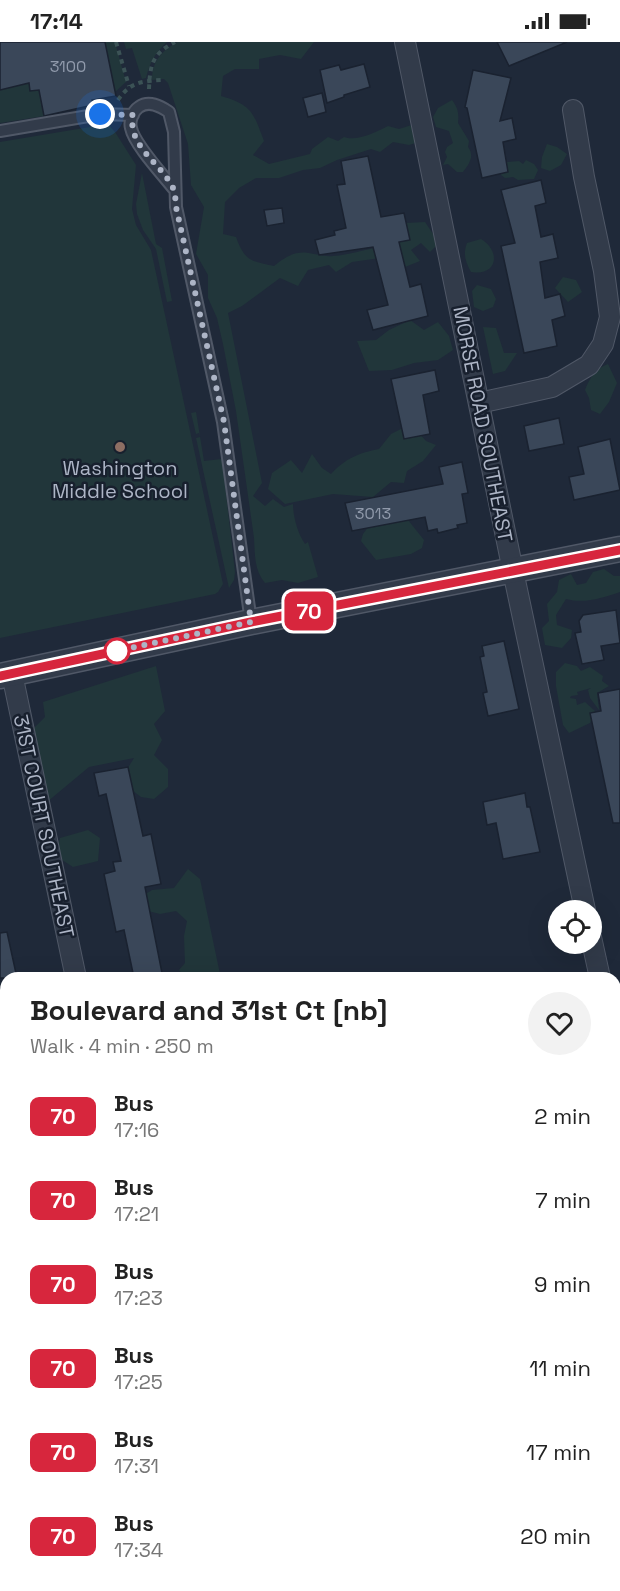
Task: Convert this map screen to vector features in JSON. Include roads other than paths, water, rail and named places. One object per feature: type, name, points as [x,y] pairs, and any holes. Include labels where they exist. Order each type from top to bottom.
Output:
[{"type":"street","name":"MORSE ROAD SOUTHEAST","points":[[405,42],[583,900]]},
{"type":"street","points":[[479,403],[552,387],[589,365],[603,344],[610,317],[604,271],[584,177],[573,110]]},
{"type":"street","points":[[6,675],[251,622],[620,549]]},
{"type":"street","name":"31ST COURT SOUTHEAST","points":[[6,675],[75,972]]},
{"type":"street","points":[[595,954],[599,972]]},
{"type":"lane","points":[[174,189],[137,141],[130,127],[133,115],[140,107],[150,103],[159,105],[169,112],[174,132],[176,207],[224,422],[251,622]]},
{"type":"lane","points":[[0,131],[100,114],[133,115]]},
{"type":"place","name":"Washington Middle School","points":[[120,447]]}]
